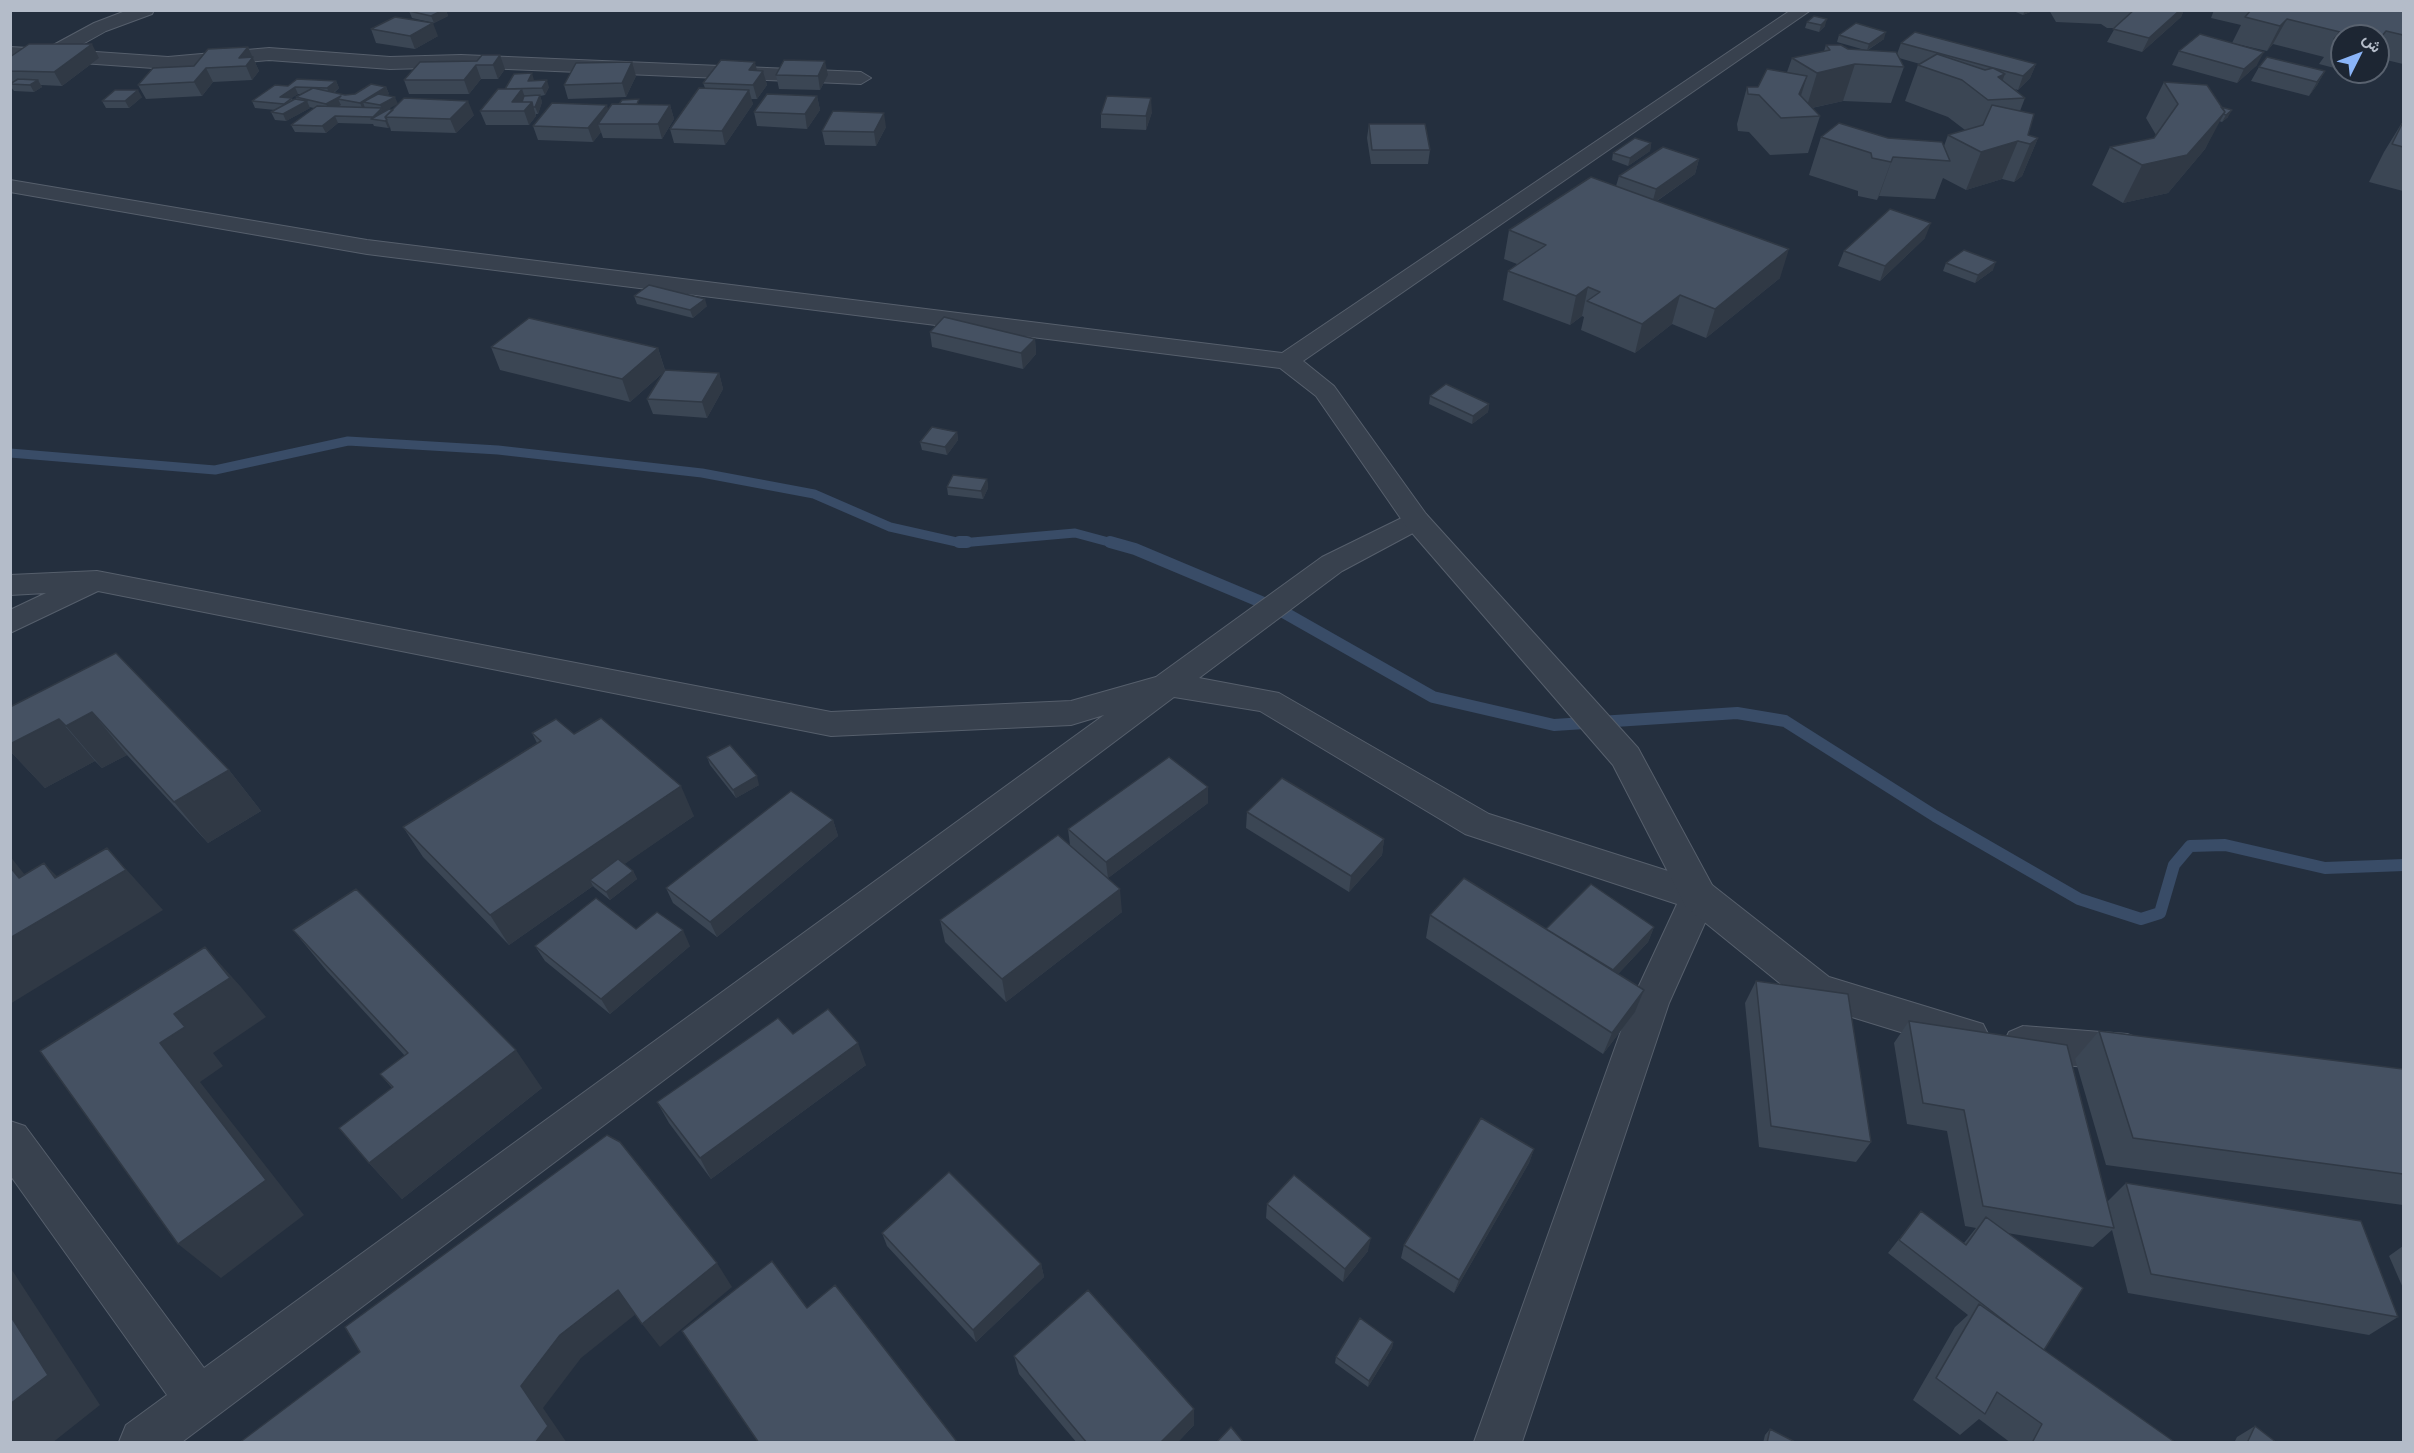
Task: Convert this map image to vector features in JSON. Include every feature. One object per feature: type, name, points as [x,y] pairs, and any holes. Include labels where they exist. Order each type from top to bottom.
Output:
[{"type":"street","points":[[20,75],[49,55],[100,27],[146,10]]},
{"type":"street","points":[[1287,361],[1803,10]]},
{"type":"street","points":[[10,53],[168,63],[269,54],[390,63],[461,61],[861,78]]},
{"type":"street","points":[[10,186],[367,247],[1287,361],[1325,391],[1416,520],[1626,757],[1699,896]]},
{"type":"street","points":[[10,1140],[170,1428],[1332,564],[1416,520]]},
{"type":"street","points":[[10,585],[97,581],[831,724],[1071,713],[1169,685],[1268,701],[1477,824],[1699,896],[1817,990],[1982,1040],[2158,1054]]},
{"type":"street","points":[[10,622],[97,581]]},
{"type":"street","points":[[1498,1443],[1650,1003],[1699,896]]},
{"type":"building","points":[[443,10],[431,16],[409,11]]},
{"type":"building","points":[[2134,10],[2180,10],[2149,38],[2113,29]]},
{"type":"building","points":[[2251,10],[2403,10],[2403,35],[2390,32],[2390,24],[2330,24],[2330,30],[2287,19],[2280,26],[2245,17]]},
{"type":"building","points":[[1814,16],[1827,19],[1821,25],[1807,22]]},
{"type":"building","points":[[395,17],[433,23],[410,36],[371,29]]},
{"type":"building","points":[[1856,23],[1886,32],[1869,44],[1839,35]]},
{"type":"building","points":[[1915,32],[2036,64],[2023,76],[1901,43]]},
{"type":"building","points":[[2200,34],[2264,52],[2244,69],[2179,51]]},
{"type":"building","points":[[29,44],[92,44],[54,72],[10,71],[10,57]]},
{"type":"building","points":[[1826,45],[1896,52],[1904,67],[1855,64],[1817,73],[1792,58],[1830,50]]},
{"type":"building","points":[[248,47],[239,58],[253,57],[246,66],[206,68],[194,82],[138,85],[153,68],[194,66],[208,49]]},
{"type":"building","points":[[1937,54],[1985,70],[1993,68],[2005,74],[1998,77],[2025,98],[1988,100],[1962,80],[1918,65]]},
{"type":"building","points":[[482,55],[500,55],[493,65],[476,65],[464,80],[404,80],[420,62],[477,61]]},
{"type":"building","points":[[2267,57],[2325,71],[2317,82],[2259,67]]},
{"type":"building","points":[[721,60],[755,62],[749,70],[763,71],[753,85],[703,83]]},
{"type":"building","points":[[784,60],[825,61],[818,76],[776,75]]},
{"type":"building","points":[[632,62],[622,83],[564,85],[576,63]]},
{"type":"building","points":[[1767,69],[1807,76],[1799,94],[1820,116],[1781,118],[1759,95],[1748,94],[1747,87],[1758,87]]},
{"type":"building","points":[[532,73],[528,81],[547,80],[542,88],[505,89],[514,74]]},
{"type":"building","points":[[18,79],[38,80],[30,85],[10,84]]},
{"type":"building","points":[[297,79],[336,81],[327,88],[295,87],[280,97],[292,98],[284,104],[252,101],[275,85],[288,86]]},
{"type":"building","points":[[2164,82],[2207,85],[2225,112],[2187,155],[2142,165],[2110,147],[2154,138],[2178,104]]},
{"type":"building","points":[[371,84],[386,87],[360,103],[338,99],[341,96],[326,104],[296,97],[313,88],[345,95],[355,94]]},
{"type":"building","points":[[699,88],[749,90],[722,131],[670,129]]},
{"type":"building","points":[[498,89],[522,89],[512,102],[532,102],[524,111],[480,111]]},
{"type":"building","points":[[115,90],[138,90],[125,101],[102,101]]},
{"type":"building","points":[[378,94],[395,97],[380,105],[363,102]]},
{"type":"building","points":[[767,94],[817,96],[805,114],[754,112]]},
{"type":"building","points":[[540,95],[535,107],[532,102],[522,102],[524,96]]},
{"type":"building","points":[[1107,96],[1151,98],[1146,116],[1101,114]]},
{"type":"building","points":[[404,98],[468,101],[450,119],[385,117]]},
{"type":"building","points":[[295,99],[307,101],[283,114],[271,112]]},
{"type":"building","points":[[639,99],[637,104],[619,104],[622,100]]},
{"type":"building","points":[[552,103],[607,105],[588,128],[533,126]]},
{"type":"building","points":[[612,104],[670,105],[658,124],[598,124]]},
{"type":"building","points":[[1992,105],[2034,114],[2028,135],[2038,138],[2030,144],[2018,141],[1981,152],[1948,135],[1983,125]]},
{"type":"building","points":[[317,106],[382,108],[373,117],[335,116],[322,126],[291,125]]},
{"type":"building","points":[[2221,107],[2232,110],[2226,115],[2223,114],[2225,112]]},
{"type":"building","points":[[389,109],[393,110],[385,117],[387,120],[371,119]]},
{"type":"building","points":[[833,111],[884,113],[874,132],[822,131]]},
{"type":"building","points":[[2403,122],[2403,147],[2392,144]]},
{"type":"building","points":[[1839,123],[1888,138],[1942,142],[1950,161],[1893,157],[1891,162],[1872,158],[1871,153],[1821,137]]},
{"type":"building","points":[[1369,124],[1425,124],[1430,150],[1372,150]]},
{"type":"building","points":[[1635,138],[1651,143],[1630,158],[1613,153]]},
{"type":"building","points":[[1663,147],[1699,159],[1656,189],[1619,176]]},
{"type":"building","points":[[1591,177],[1789,249],[1715,309],[1680,295],[1642,324],[1587,301],[1600,292],[1588,287],[1576,296],[1508,271],[1546,245],[1509,230]]},
{"type":"building","points":[[1890,209],[1931,223],[1885,266],[1844,251]]},
{"type":"building","points":[[1964,250],[1996,262],[1978,275],[1946,263]]},
{"type":"building","points":[[649,285],[705,299],[690,310],[634,296]]},
{"type":"building","points":[[944,317],[1035,339],[1021,353],[930,332]]},
{"type":"building","points":[[529,318],[658,348],[622,379],[491,347]]},
{"type":"building","points":[[665,370],[719,373],[702,402],[647,399]]},
{"type":"building","points":[[1446,384],[1489,404],[1473,416],[1430,396]]},
{"type":"building","points":[[932,427],[957,432],[945,447],[920,442]]},
{"type":"building","points":[[953,475],[987,479],[981,491],[947,487]]},
{"type":"building","points":[[116,653],[229,770],[174,802],[92,712],[66,726],[59,719],[10,744],[10,707]]},
{"type":"building","points":[[601,718],[681,786],[490,915],[403,827],[541,741],[532,733],[556,719],[574,734]]},
{"type":"building","points":[[730,745],[757,776],[733,790],[707,757]]},
{"type":"building","points":[[1169,757],[1208,787],[1106,862],[1068,829]]},
{"type":"building","points":[[1282,778],[1384,839],[1351,876],[1247,812]]},
{"type":"building","points":[[791,791],[833,820],[710,922],[666,888]]},
{"type":"building","points":[[1058,835],[1120,889],[1002,979],[940,920]]},
{"type":"building","points":[[107,848],[126,870],[10,938],[10,867],[19,878],[44,863],[55,878]]},
{"type":"building","points":[[618,859],[633,871],[606,892],[590,880]]},
{"type":"building","points":[[1464,878],[1644,990],[1612,1033],[1430,915]]},
{"type":"building","points":[[1591,884],[1654,927],[1613,970],[1546,929]]},
{"type":"building","points":[[356,889],[516,1050],[369,1163],[339,1128],[393,1087],[380,1074],[408,1053],[293,930]]},
{"type":"building","points":[[596,898],[636,929],[657,912],[683,930],[601,999],[535,946]]},
{"type":"building","points":[[205,947],[230,978],[174,1014],[185,1027],[160,1043],[266,1180],[178,1244],[40,1051]]},
{"type":"building","points":[[1756,981],[1848,994],[1871,1142],[1771,1126]]},
{"type":"building","points":[[828,1009],[858,1043],[700,1158],[657,1102],[778,1018],[793,1034]]},
{"type":"building","points":[[1909,1021],[2067,1045],[2114,1228],[1983,1206],[1964,1110],[1923,1103]]},
{"type":"building","points":[[2099,1031],[2403,1069],[2403,1174],[2133,1138]]},
{"type":"building","points":[[1481,1118],[1534,1149],[1459,1280],[1404,1245]]},
{"type":"building","points":[[607,1135],[620,1142],[717,1263],[642,1324],[618,1290],[560,1335],[521,1386],[548,1426],[535,1443],[239,1443],[360,1352],[345,1327]]},
{"type":"building","points":[[949,1172],[1041,1264],[973,1330],[882,1233]]},
{"type":"building","points":[[1294,1175],[1371,1238],[1345,1269],[1267,1204]]},
{"type":"building","points":[[2126,1183],[2361,1221],[2398,1317],[2151,1274]]},
{"type":"building","points":[[1921,1211],[1966,1245],[1986,1217],[2083,1288],[2044,1350],[1899,1240]]},
{"type":"building","points":[[772,1261],[807,1308],[835,1285],[958,1443],[759,1443],[682,1331]]},
{"type":"building","points":[[1088,1290],[1194,1409],[1160,1443],[1087,1443],[1014,1356]]},
{"type":"building","points":[[1979,1304],[2176,1443],[2032,1443],[2042,1424],[1997,1392],[1985,1414],[1936,1378]]},
{"type":"building","points":[[10,1315],[48,1375],[10,1404]]},
{"type":"building","points":[[1360,1318],[1393,1342],[1369,1381],[1336,1357]]},
{"type":"building","points":[[2255,1426],[2277,1443],[2247,1443]]},
{"type":"building","points":[[1231,1427],[1244,1443],[1216,1443]]},
{"type":"building","points":[[1770,1429],[1797,1443],[1767,1443]]},
{"type":"waterway","points":[[10,453],[215,470],[348,441],[498,450],[702,473],[814,494],[890,527],[961,543],[1075,533],[1116,544]]},
{"type":"waterway","points":[[959,542],[967,542]]},
{"type":"waterway","points":[[1110,542],[1135,549],[1278,609],[1433,697],[1554,725],[1737,713],[1785,721],[1935,816],[2079,899],[2141,919],[2160,913],[2174,865],[2190,846],[2225,845],[2325,868],[2404,865]]}]
